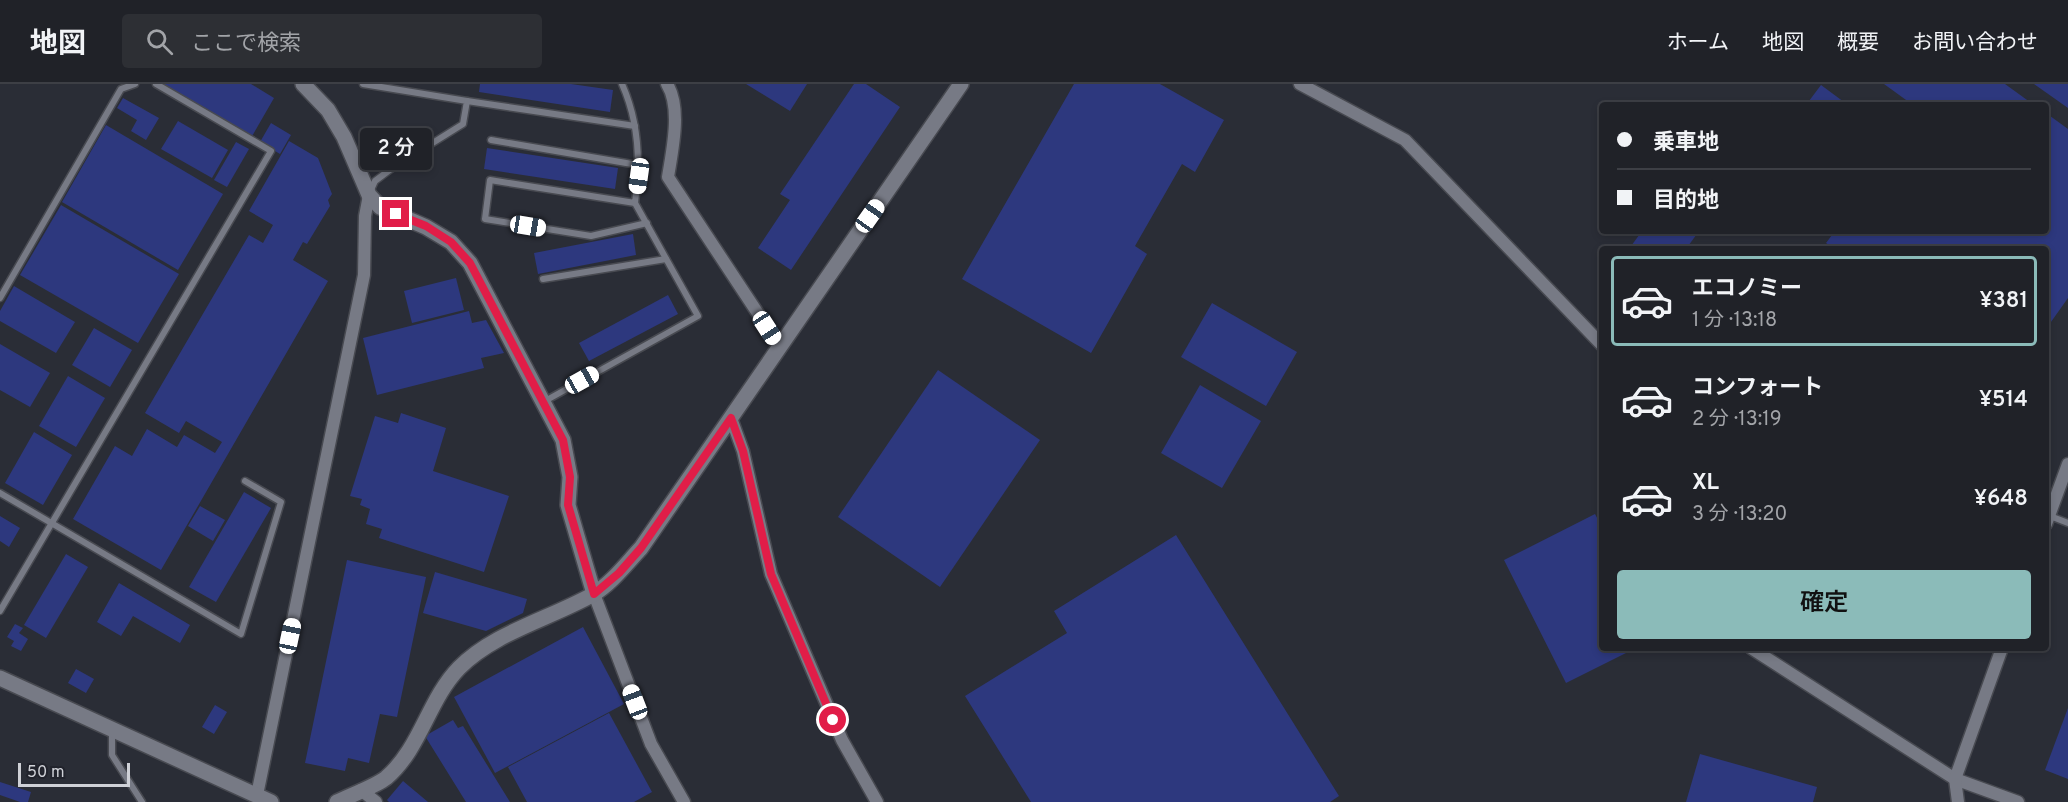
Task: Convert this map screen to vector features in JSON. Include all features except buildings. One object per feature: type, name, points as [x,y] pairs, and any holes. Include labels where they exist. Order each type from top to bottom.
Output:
[{"type":"street","points":[[303,84],[328,110],[344,136],[369,195],[381,207],[426,226],[451,242],[470,263],[563,440],[570,477],[568,505],[594,594],[651,744],[684,802]]},
{"type":"street","points":[[667,84],[672,92],[675,128],[668,177],[780,347]]},
{"type":"street","points":[[336,802],[385,779],[417,740],[445,684],[482,648],[594,594],[619,573],[641,548],[961,84]]},
{"type":"street","points":[[1300,84],[1405,141],[1599,342]]},
{"type":"street","points":[[258,798],[364,275],[365,216],[369,195]]},
{"type":"street","points":[[731,418],[743,451],[771,574],[842,740],[876,802]]},
{"type":"street","points":[[2049,517],[2068,464]]},
{"type":"street","points":[[1756,651],[1955,779],[2018,802]]},
{"type":"street","points":[[1958,802],[1955,779],[2001,651]]},
{"type":"street","points":[[0,678],[271,802]]},
{"type":"street","points":[[361,790],[376,802]]},
{"type":"lane","points":[[0,298],[121,90],[135,84]]},
{"type":"lane","points":[[0,611],[271,151],[156,84]]},
{"type":"lane","points":[[363,84],[635,126]]},
{"type":"lane","points":[[543,402],[698,316],[635,203],[639,165],[638,140],[630,102],[622,84]]},
{"type":"lane","points":[[369,195],[375,181],[463,124],[467,101]]},
{"type":"lane","points":[[491,140],[639,165]]},
{"type":"lane","points":[[635,203],[490,180],[485,219],[591,236],[646,223]]},
{"type":"lane","points":[[543,279],[666,258]]},
{"type":"lane","points":[[0,493],[241,634],[281,502],[245,480]]},
{"type":"lane","points":[[2049,520],[2068,523]]},
{"type":"lane","points":[[112,729],[112,755],[142,802]]},
{"type":"route","points":[[396,214],[426,226],[451,242],[470,263],[563,440],[570,477],[568,505],[594,594],[619,573],[641,548],[731,418],[743,451],[771,574],[833,720]]}]
